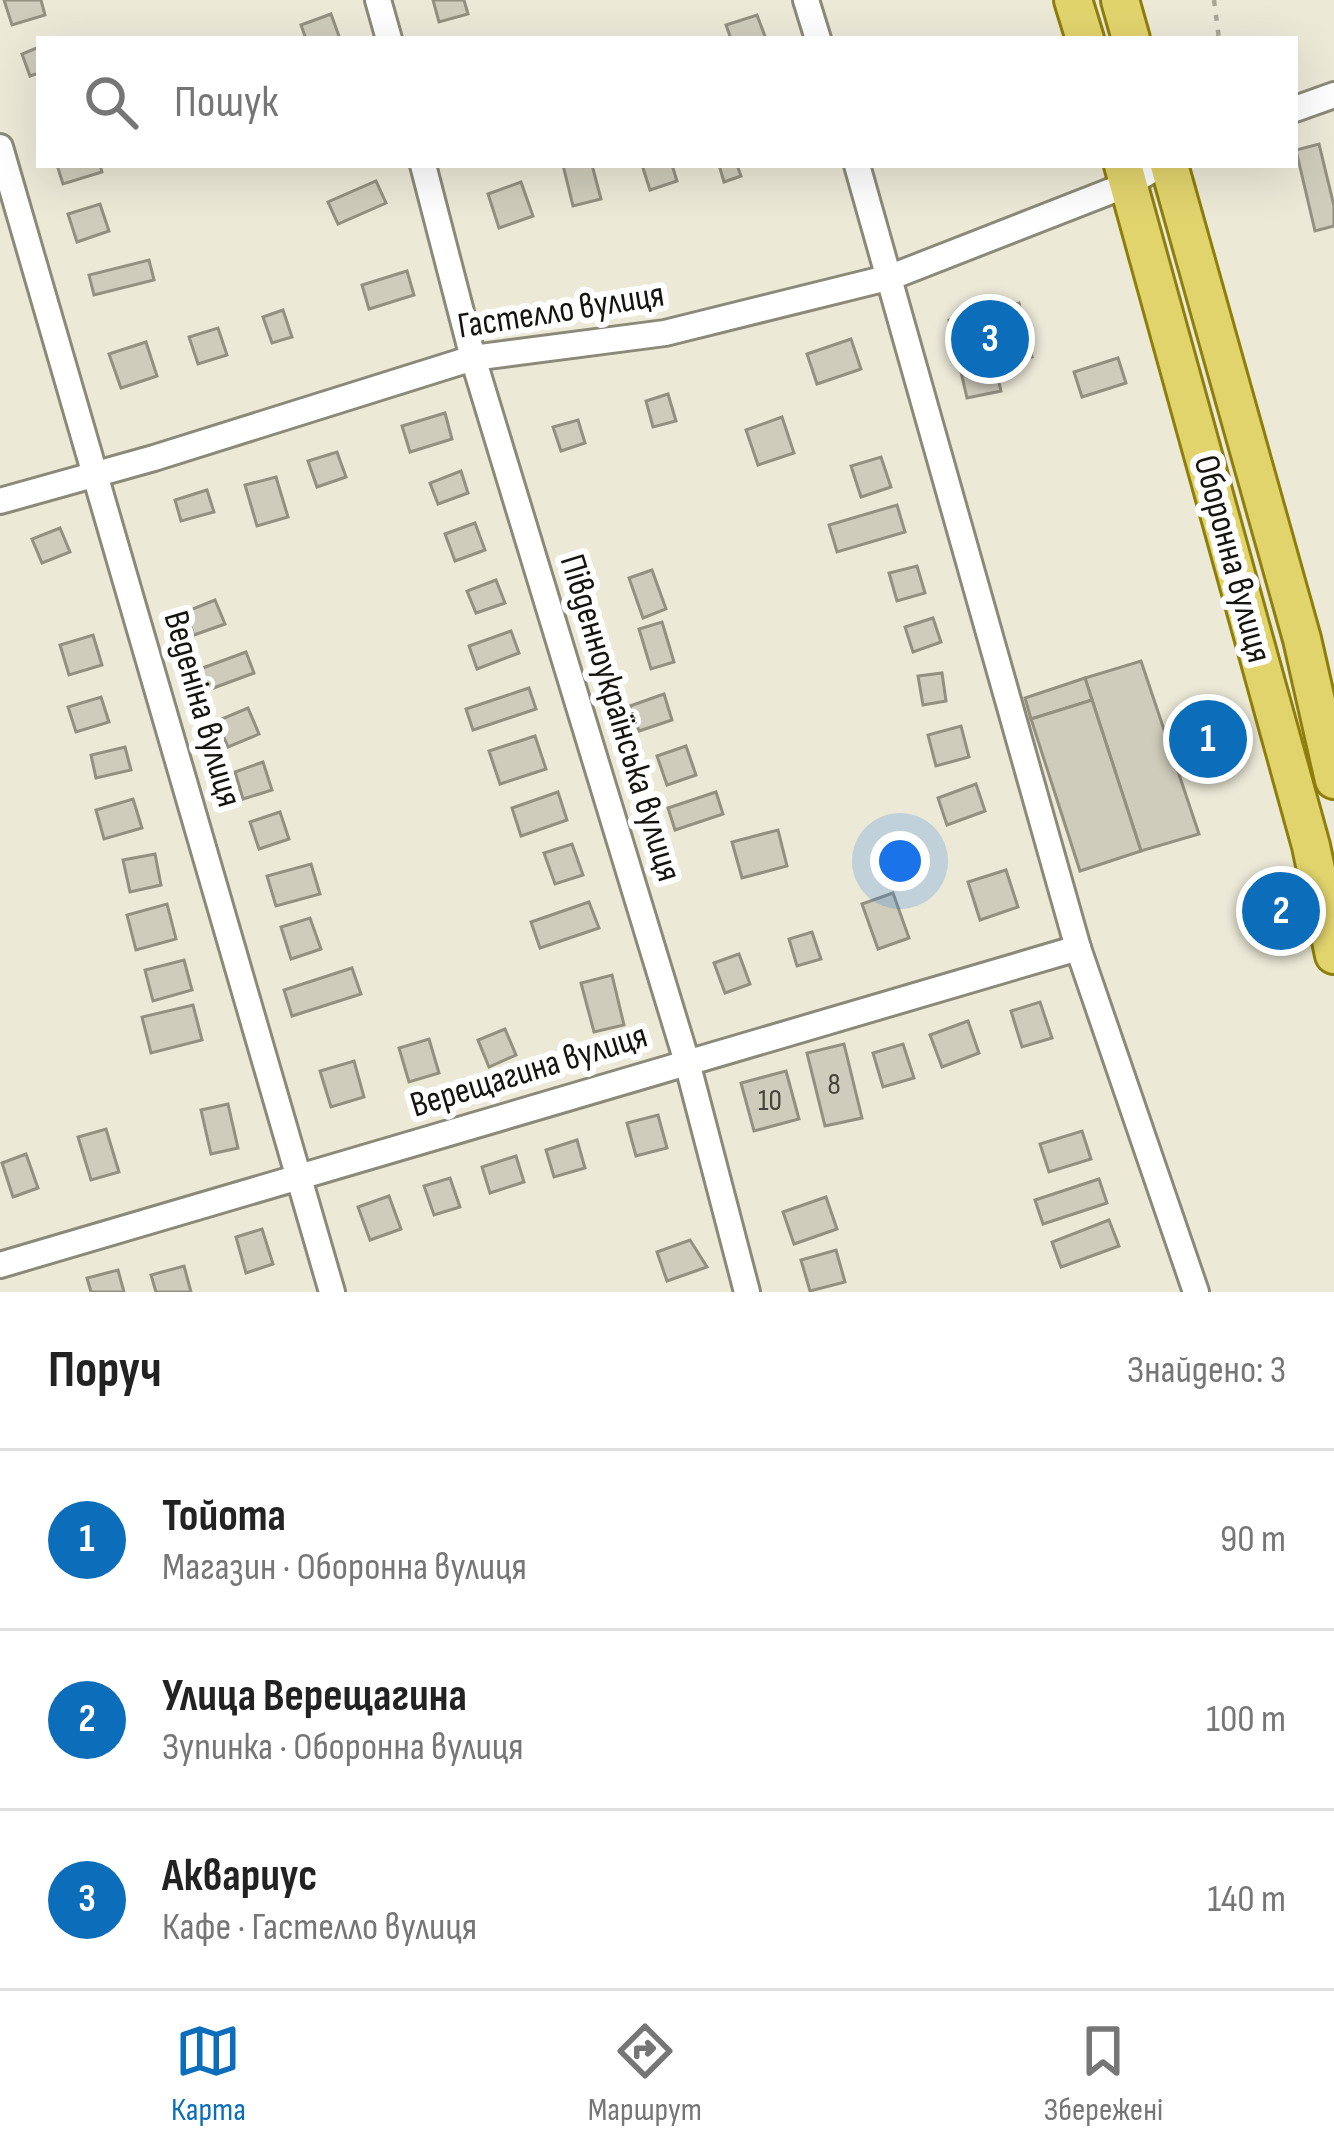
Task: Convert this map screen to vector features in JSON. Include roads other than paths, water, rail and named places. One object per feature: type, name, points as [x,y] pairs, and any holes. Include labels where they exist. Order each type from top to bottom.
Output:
[{"type":"main road","points":[[1073,0],[1083,36]]},
{"type":"main road","points":[[1120,0],[1130,36]]},
{"type":"main road","name":"Оборонна вулиця","points":[[1145,170],[1302,639],[1334,780]]},
{"type":"main road","name":"Оборонна вулиця","points":[[1145,170],[1334,955]]},
{"type":"street","points":[[378,0],[388,36]]},
{"type":"street","points":[[806,0],[817,36]]},
{"type":"street","points":[[1298,108],[1330,97],[1334,123]]},
{"type":"street","name":"Веденіна вулиця","points":[[0,147],[332,1292]]},
{"type":"street","name":"Південноукраїнська вулиця","points":[[423,168],[472,358],[687,1062],[747,1292]]},
{"type":"street","points":[[857,168],[1078,948],[1196,1292]]},
{"type":"street","name":"Гастелло вулиця","points":[[0,501],[97,476],[472,358],[665,333],[891,278],[1145,170]]},
{"type":"street","name":"Верещагина вулиця","points":[[0,1264],[1078,948]]},
{"type":"place","name":"Аквариус","points":[[990,339]]},
{"type":"place","name":"Тойота","points":[[1208,739]]},
{"type":"place","name":"Улица Верещагина","points":[[1281,911]]}]
